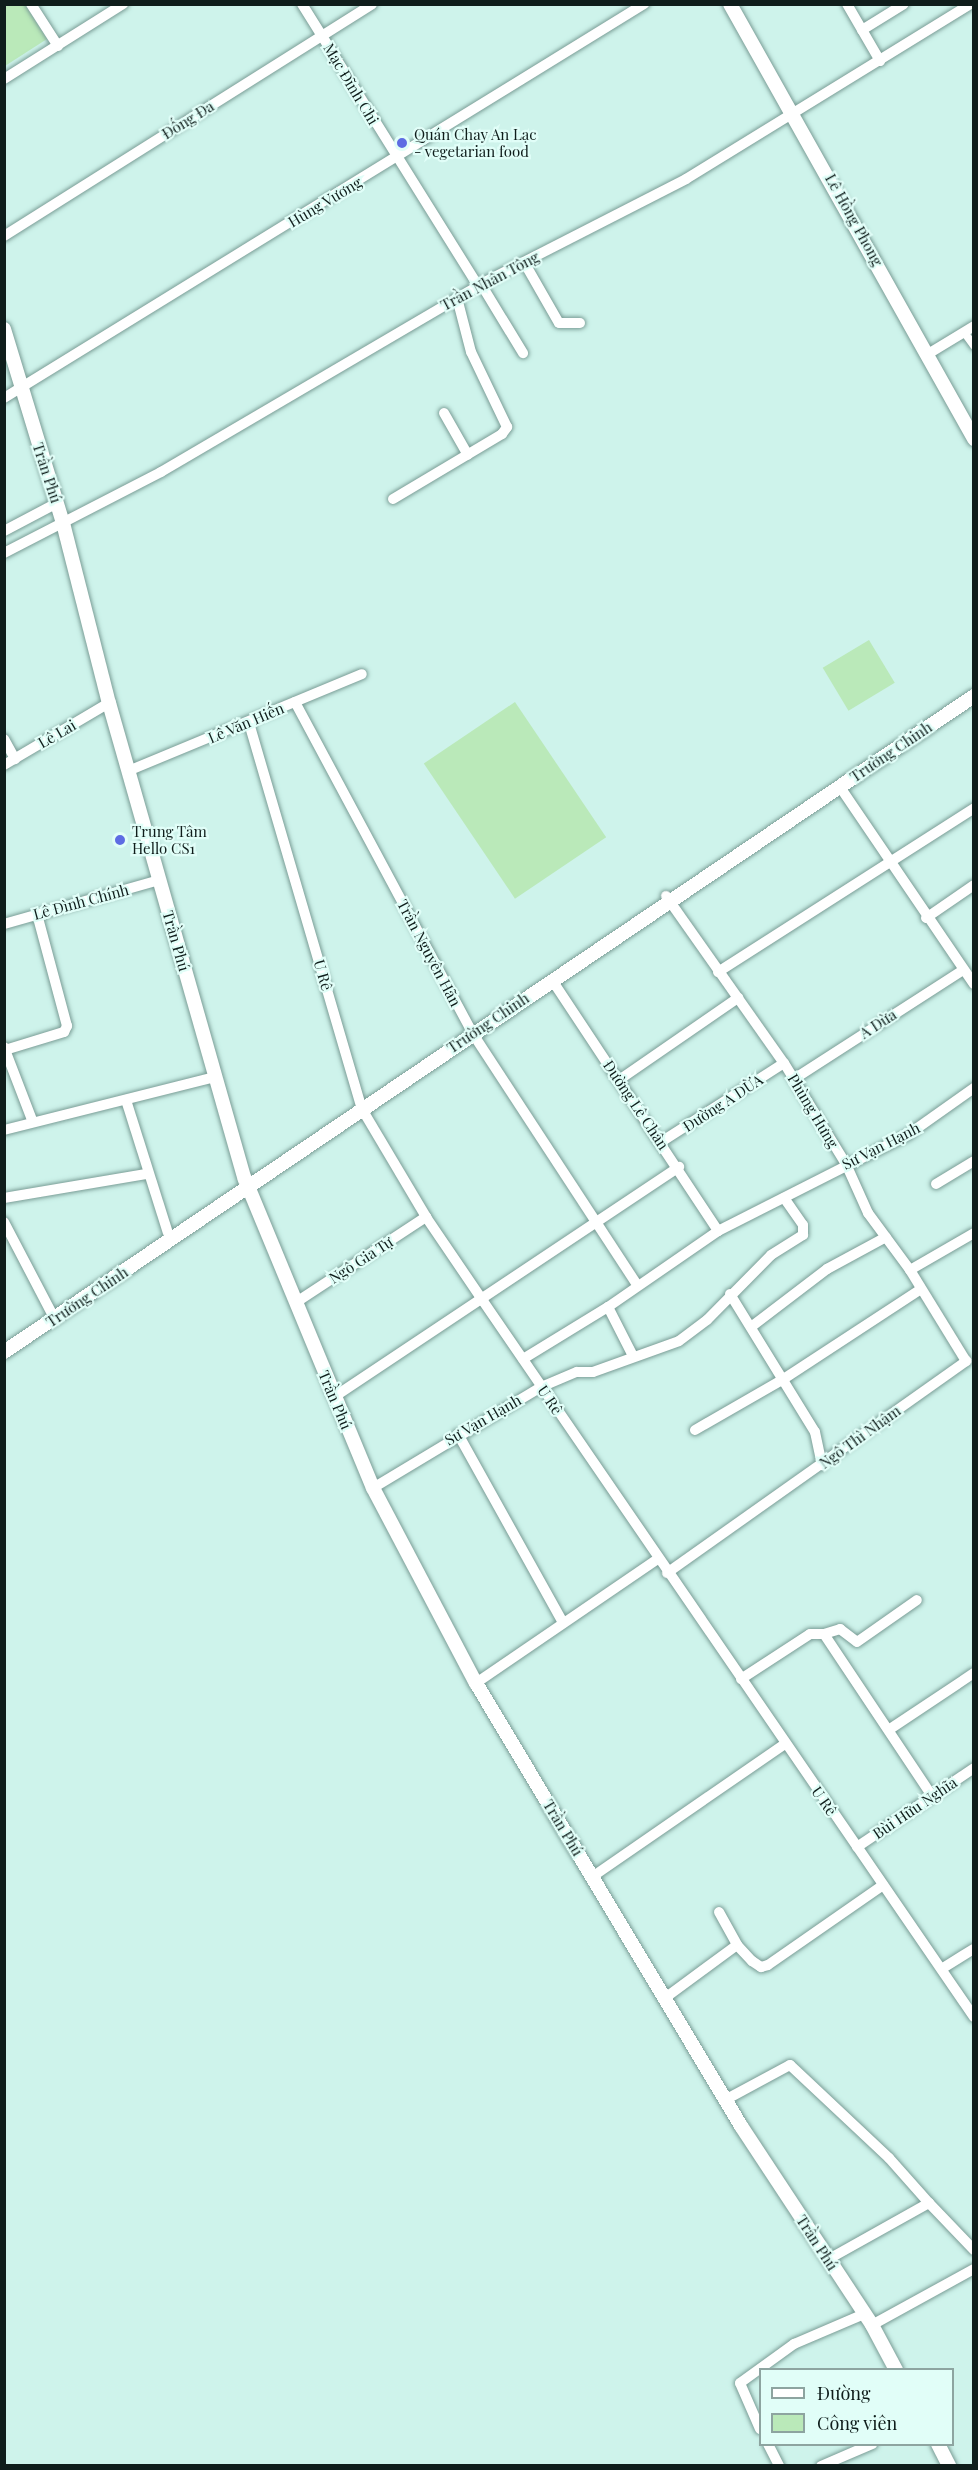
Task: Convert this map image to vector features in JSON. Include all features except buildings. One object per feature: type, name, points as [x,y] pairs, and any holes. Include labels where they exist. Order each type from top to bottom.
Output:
[{"type":"street","points":[[31,4],[58,46]]},
{"type":"street","points":[[4,79],[123,4]]},
{"type":"street","name":"Mạc Đĩnh Chi","points":[[302,4],[396,159],[523,353]]},
{"type":"street","name":"Đống Đa","points":[[4,236],[372,4]]},
{"type":"street","name":"Hùng Vương","points":[[4,398],[396,159],[644,4]]},
{"type":"street","name":"Lê Hồng Phong","points":[[730,4],[795,114],[974,439]]},
{"type":"street","points":[[847,4],[880,61]]},
{"type":"street","points":[[862,30],[904,4]]},
{"type":"street","name":"Trần Nhân Tông","points":[[4,553],[161,472],[479,285],[676,185],[971,4]]},
{"type":"street","points":[[524,262],[559,323],[580,323]]},
{"type":"street","points":[[393,499],[502,434],[507,427],[471,352],[457,298]]},
{"type":"street","name":"Trần Phú","points":[[4,329],[63,524],[109,703],[214,1077],[247,1183],[373,1488],[476,1683],[725,2100],[868,2319],[895,2368]]},
{"type":"street","points":[[928,354],[969,329],[974,346]]},
{"type":"street","points":[[444,413],[468,454]]},
{"type":"street","points":[[4,531],[57,503]]},
{"type":"street","name":"Lê Văn Hiến","points":[[128,771],[363,674]]},
{"type":"street","name":"Trường Chinh","points":[[4,1352],[247,1183],[974,688]]},
{"type":"street","name":"Trường Chinh","points":[[471,1030],[552,980],[667,898],[840,787],[974,696]]},
{"type":"street","name":"Trần Nguyên Hãn","points":[[295,702],[471,1030],[637,1285]]},
{"type":"street","name":"Lê Lai","points":[[10,762],[109,703]]},
{"type":"street","name":"U Rê","points":[[249,723],[361,1105],[426,1217],[667,1573],[943,1968],[974,2017]]},
{"type":"street","points":[[4,740],[10,762]]},
{"type":"street","points":[[840,787],[926,918],[973,982]]},
{"type":"street","points":[[718,972],[974,808]]},
{"type":"street","name":"Lê Đình Chính","points":[[4,924],[159,880]]},
{"type":"street","points":[[926,918],[974,885]]},
{"type":"street","name":"Phùng Hưng","points":[[667,898],[784,1063],[846,1164],[868,1213],[910,1270]]},
{"type":"street","points":[[32,1120],[5,1049],[64,1032],[67,1026],[37,914]]},
{"type":"street","name":"A Dừa","points":[[794,1079],[963,970]]},
{"type":"street","name":"Đường Lê Chân","points":[[552,980],[679,1167],[718,1231]]},
{"type":"street","points":[[619,1080],[738,998]]},
{"type":"street","name":"Đường A DỪA","points":[[661,1142],[784,1063]]},
{"type":"street","points":[[4,1130],[32,1120],[126,1100],[214,1077]]},
{"type":"street","name":"Sư Vạn Hạnh","points":[[523,1359],[608,1307],[718,1231],[909,1134],[973,1092]]},
{"type":"street","points":[[126,1100],[146,1174],[168,1233]]},
{"type":"street","points":[[936,1184],[974,1161]]},
{"type":"street","points":[[334,1397],[483,1301],[679,1167]]},
{"type":"street","points":[[4,1198],[146,1174]]},
{"type":"street","name":"Trường Chinh","points":[[4,1342],[247,1183]]},
{"type":"street","name":"Sư Vạn Hạnh","points":[[373,1488],[458,1434],[541,1387],[679,1341],[707,1320],[730,1294],[771,1255],[803,1235],[803,1225],[784,1198]]},
{"type":"street","name":"Ngô Gia Tự","points":[[295,1303],[426,1217]]},
{"type":"street","points":[[4,1222],[51,1312]]},
{"type":"street","points":[[910,1270],[974,1233]]},
{"type":"street","points":[[752,1327],[827,1269],[886,1237]]},
{"type":"street","name":"Ngô Thì Nhậm","points":[[667,1573],[970,1358],[910,1270]]},
{"type":"street","points":[[695,1430],[782,1380],[921,1289]]},
{"type":"street","points":[[730,1294],[815,1432],[822,1465]]},
{"type":"street","points":[[608,1307],[633,1356]]},
{"type":"street","points":[[458,1434],[563,1623]]},
{"type":"street","points":[[476,1683],[658,1559]]},
{"type":"street","points":[[741,1679],[810,1634],[824,1634],[840,1629],[858,1642],[917,1600]]},
{"type":"street","points":[[824,1634],[890,1729],[932,1796]]},
{"type":"street","points":[[890,1729],[974,1673]]},
{"type":"street","points":[[592,1877],[785,1744]]},
{"type":"street","name":"Bùi Hữu Nghĩa","points":[[857,1847],[974,1768]]},
{"type":"street","points":[[719,1912],[737,1945],[761,1967],[768,1965],[883,1885]]},
{"type":"street","points":[[664,1998],[737,1945]]},
{"type":"street","points":[[943,1968],[974,1949]]},
{"type":"street","points":[[725,2100],[790,2065],[907,2175],[929,2203],[974,2250]]},
{"type":"street","points":[[827,2259],[929,2203]]},
{"type":"street","points":[[759,2427],[740,2387],[745,2377],[794,2344],[868,2319],[974,2269]]},
{"type":"street","points":[[769,2446],[779,2466]]},
{"type":"street","points":[[821,2466],[870,2446]]},
{"type":"street","points":[[939,2446],[949,2466]]},
{"type":"green space","points":[[5,5],[25,5],[47,39],[5,66]]},
{"type":"green space","points":[[869,640],[895,683],[848,711],[823,668]]},
{"type":"green space","points":[[515,702],[606,837],[515,899],[424,764]]},
{"type":"place","name":"Quán Chay An Lạc - vegetarian food","points":[[402,143]]},
{"type":"place","name":"Trung Tâm Hello CS1","points":[[120,840]]}]
